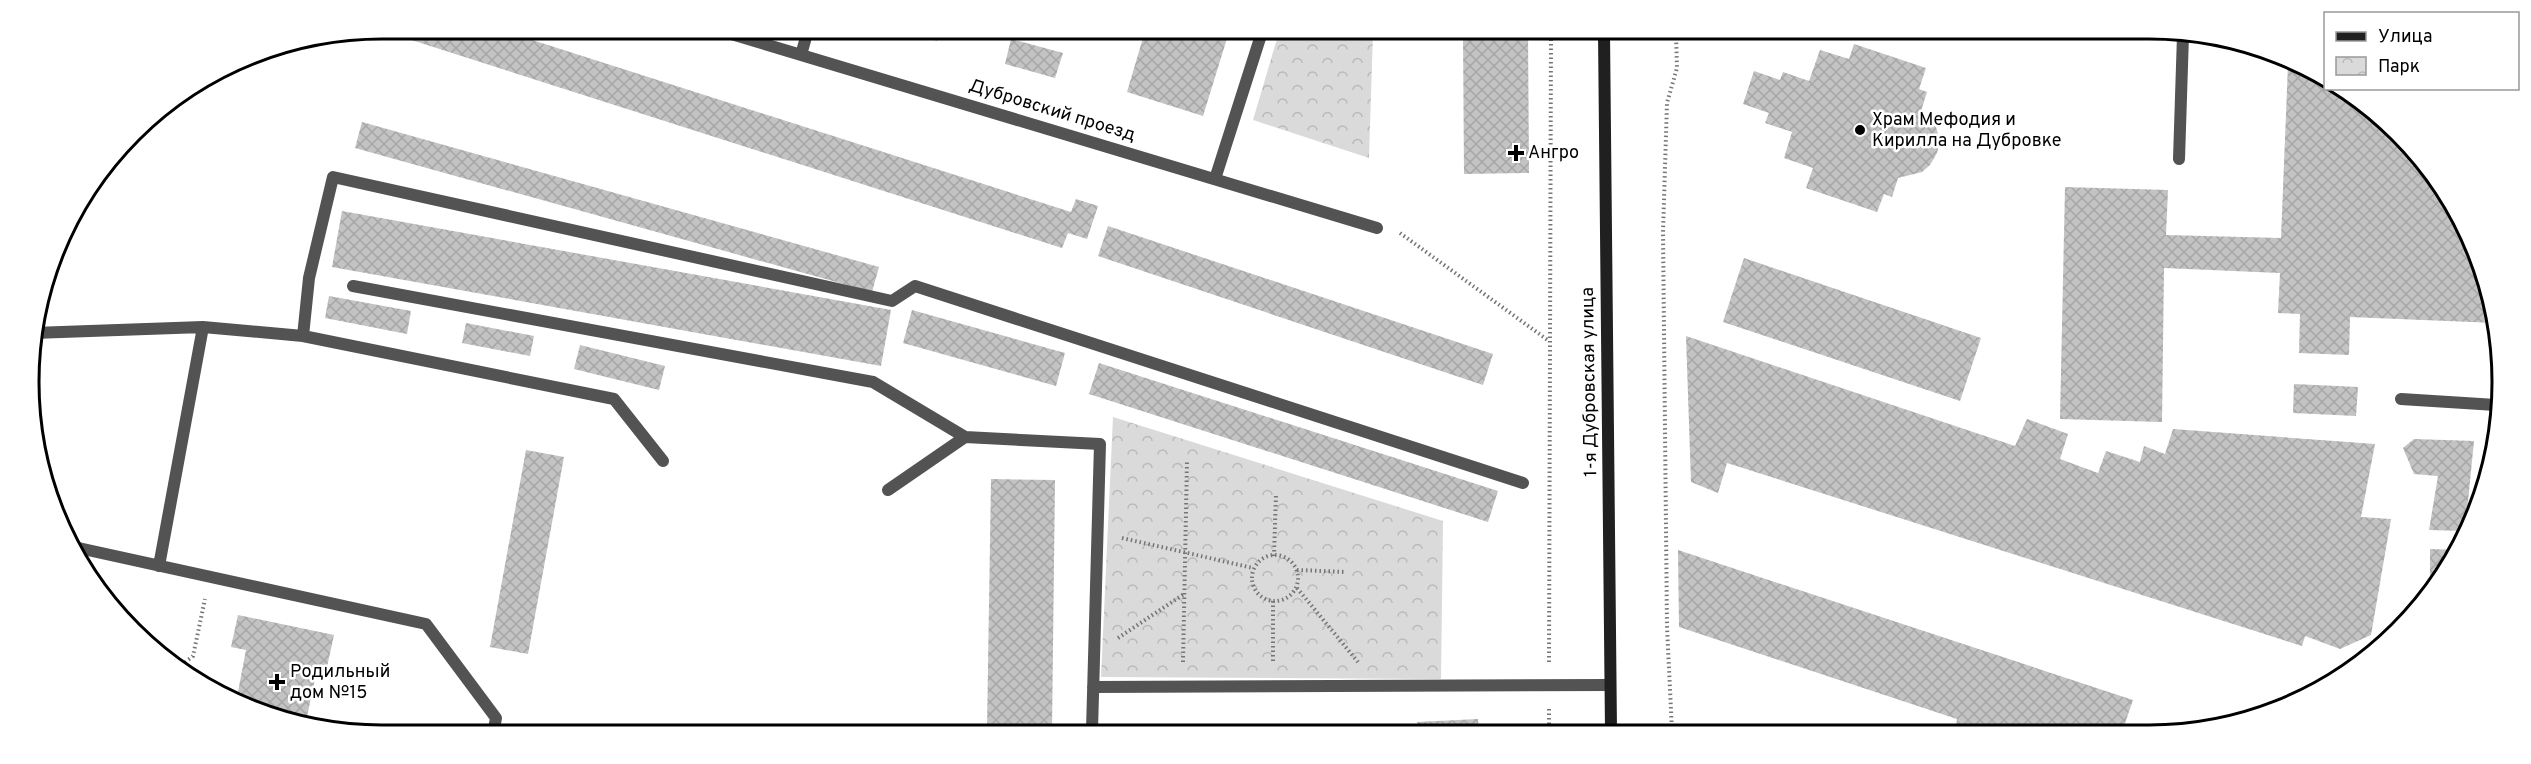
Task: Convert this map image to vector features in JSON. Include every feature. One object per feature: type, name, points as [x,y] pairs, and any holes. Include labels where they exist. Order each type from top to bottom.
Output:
[{"type":"main road","name":"1-я Дубровская улица","points":[[1604,39],[1611,725]]},
{"type":"lane","name":"Дубровский проезд","points":[[748,39],[1377,228]]},
{"type":"lane","points":[[801,55],[805,39]]},
{"type":"lane","points":[[1215,179],[1260,39]]},
{"type":"lane","points":[[2179,159],[2183,41]]},
{"type":"lane","points":[[303,336],[309,278],[333,177],[892,301],[915,286],[1523,483]]},
{"type":"lane","points":[[353,286],[873,382],[965,437],[1100,444],[1092,725]]},
{"type":"lane","points":[[159,566],[203,327]]},
{"type":"lane","points":[[43,333],[203,327],[303,336],[614,399],[663,461]]},
{"type":"lane","points":[[2401,399],[2491,405]]},
{"type":"lane","points":[[888,490],[965,437]]},
{"type":"lane","points":[[82,549],[426,624],[496,718],[495,725]]},
{"type":"lane","points":[[1093,687],[1610,686]]},
{"type":"path","points":[[1550,585],[1551,39]]},
{"type":"path","points":[[1672,725],[1667,627],[1666,396],[1662,233],[1667,103],[1677,68],[1676,39]]},
{"type":"path","points":[[1398,232],[1550,342]]},
{"type":"path","points":[[1182,686],[1187,461]]},
{"type":"path","points":[[1274,556],[1276,494]]},
{"type":"path","points":[[1098,533],[1253,568]]},
{"type":"path","points":[[1298,570],[1297,588],[1284,601],[1265,601],[1252,587],[1253,568],[1266,556],[1285,556],[1298,570],[1346,573]]},
{"type":"path","points":[[185,663],[193,656],[209,577]]},
{"type":"path","points":[[1297,588],[1378,686]]},
{"type":"path","points":[[1112,642],[1184,594]]},
{"type":"path","points":[[1273,601],[1274,686]]},
{"type":"green space","points":[[1277,39],[1373,39],[1369,158],[1253,120]]},
{"type":"green space","points":[[1113,417],[1443,521],[1441,679],[1101,677]]},
{"type":"building","points":[[408,39],[529,39],[1071,212],[1076,199],[1098,206],[1087,239],[1068,233],[1062,248]]},
{"type":"building","points":[[1011,39],[1063,53],[1055,78],[1005,64]]},
{"type":"building","points":[[1143,39],[1227,39],[1203,116],[1127,92]]},
{"type":"building","points":[[1463,39],[1528,39],[1529,173],[1464,174]]},
{"type":"building","name":"Храм Мефодия и Кирилла на Дубровке","points":[[1854,44],[1926,68],[1919,89],[1927,92],[1921,111],[1936,127],[1940,141],[1937,153],[1930,165],[1922,172],[1898,178],[1892,197],[1884,194],[1877,212],[1806,188],[1813,168],[1784,158],[1792,132],[1765,123],[1769,113],[1743,104],[1754,71],[1780,80],[1783,72],[1809,81],[1820,50],[1849,59]]},
{"type":"building","points":[[2288,68],[2320,85],[2324,90],[2328,90],[2358,110],[2392,139],[2421,173],[2457,230],[2474,272],[2486,323],[2350,317],[2349,355],[2299,353],[2300,314],[2278,313],[2280,273],[2164,268],[2162,422],[2060,419],[2065,187],[2168,190],[2166,235],[2281,238]]},
{"type":"building","points":[[362,122],[879,267],[872,292],[355,148]]},
{"type":"building","points":[[342,211],[891,310],[881,366],[332,267]]},
{"type":"building","points":[[1108,226],[1493,354],[1483,385],[1098,256]]},
{"type":"building","points":[[1744,258],[1981,338],[1960,401],[1723,322]]},
{"type":"building","points":[[329,296],[411,311],[407,334],[325,318]]},
{"type":"building","points":[[912,310],[1065,353],[1056,386],[903,343]]},
{"type":"building","points":[[466,323],[534,336],[530,356],[462,343]]},
{"type":"building","points":[[1686,336],[2015,446],[2027,419],[2068,434],[2060,459],[2098,473],[2106,451],[2140,462],[2144,446],[2165,454],[2173,429],[2375,444],[2361,517],[2391,519],[2371,635],[2340,649],[2305,636],[2302,646],[1727,463],[1718,493],[1691,482]]},
{"type":"building","points":[[580,345],[665,366],[659,390],[574,369]]},
{"type":"building","points":[[1099,363],[1498,491],[1488,522],[1089,394]]},
{"type":"building","points":[[2294,384],[2358,387],[2356,416],[2293,413]]},
{"type":"building","points":[[2414,439],[2474,441],[2467,510],[2458,531],[2429,530],[2438,476],[2414,474],[2403,448]]},
{"type":"building","points":[[526,450],[564,457],[528,654],[490,647]]},
{"type":"building","points":[[991,479],[1055,480],[1052,725],[987,725]]},
{"type":"building","points":[[2430,549],[2448,550],[2434,573],[2430,579]]},
{"type":"building","points":[[1678,550],[2133,700],[2124,725],[1956,725],[1957,719],[1679,627]]},
{"type":"building","name":"Родильный дом №15","points":[[238,615],[334,635],[327,667],[318,665],[307,716],[272,707],[238,693],[246,650],[231,647]]},
{"type":"building","points":[[1478,719],[1478,725],[1417,725],[1417,722]]},
{"type":"place","name":"Храм Мефодия и Кирилла на Дубровке","points":[[1860,130]]},
{"type":"place","name":"Ангро","points":[[1516,153]]},
{"type":"place","name":"Родильный дом №15","points":[[277,682]]}]
